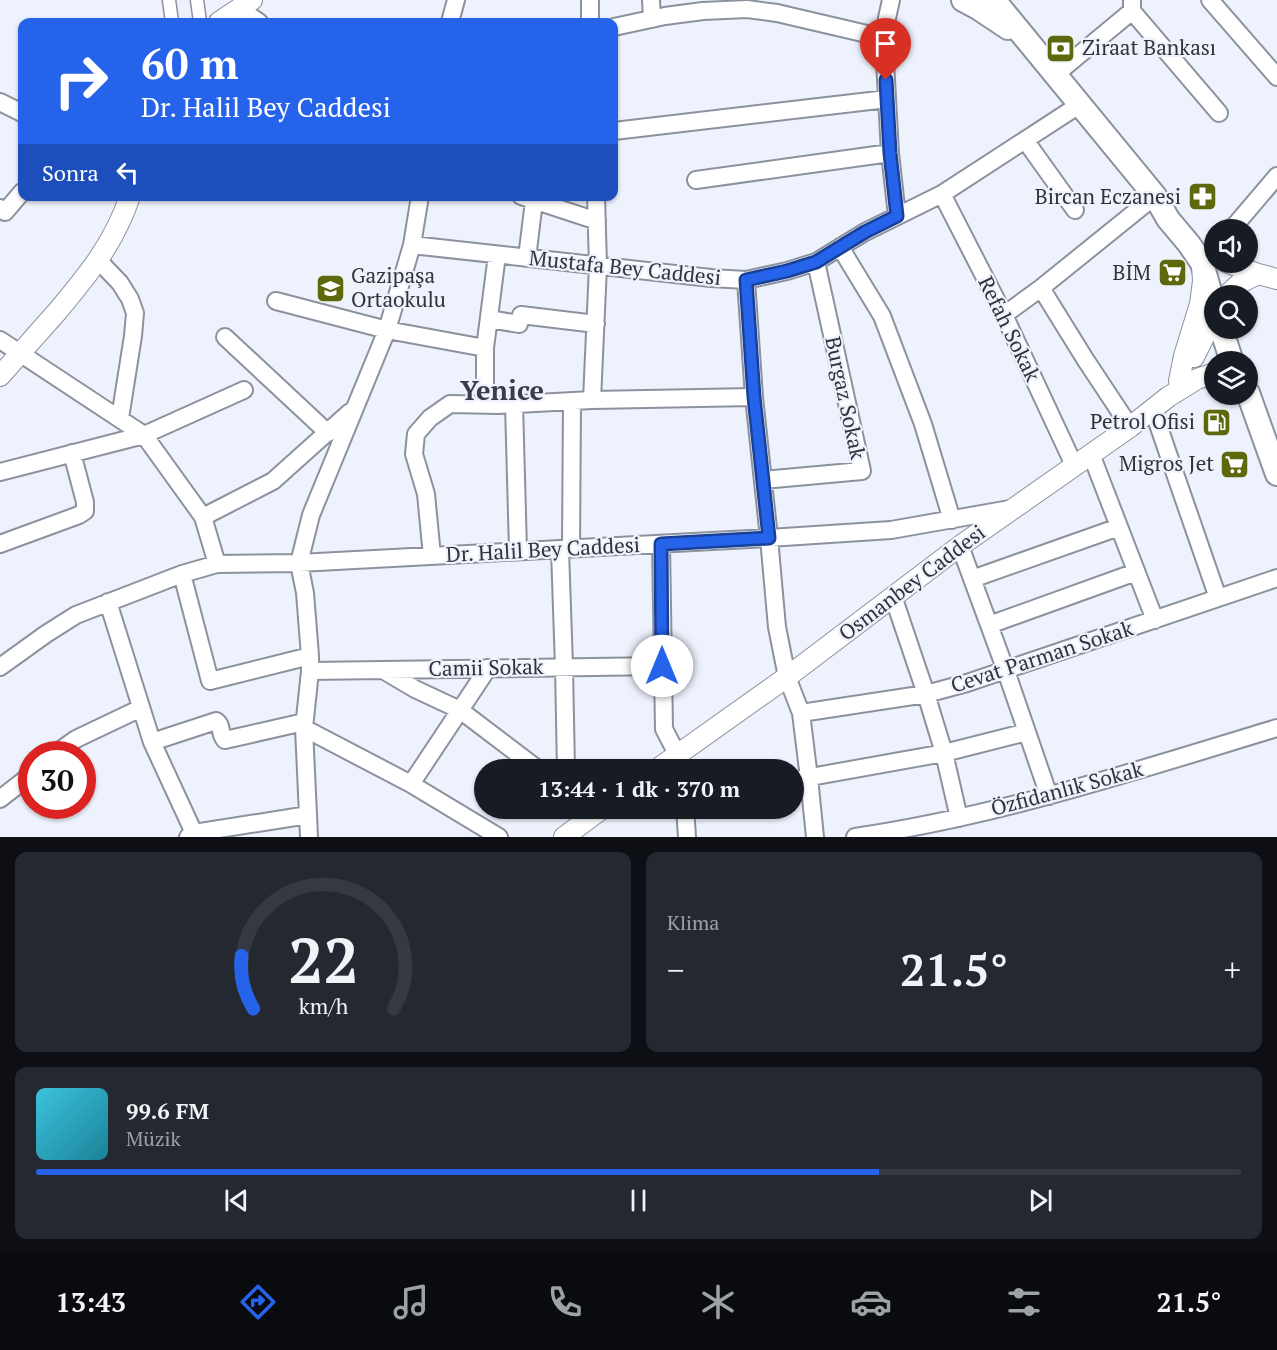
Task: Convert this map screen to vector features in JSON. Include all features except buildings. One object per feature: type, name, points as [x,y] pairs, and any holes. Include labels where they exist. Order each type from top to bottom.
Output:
[{"type":"main road","points":[[979,2],[1033,45],[1079,105],[1155,196],[1174,212],[1204,247]]},
{"type":"main road","points":[[1252,405],[1277,474]]},
{"type":"street","points":[[169,0],[171,18]]},
{"type":"street","points":[[197,0],[199,18]]},
{"type":"street","points":[[451,18],[456,0]]},
{"type":"street","points":[[590,0],[590,18]]},
{"type":"street","points":[[651,0],[652,19]]},
{"type":"street","points":[[891,0],[884,38],[890,153],[897,216]]},
{"type":"street","points":[[1210,0],[1277,77]]},
{"type":"street","points":[[618,26],[747,4],[884,38]]},
{"type":"street","points":[[225,18],[246,5],[256,18]]},
{"type":"street","points":[[1056,74],[1132,6],[1219,113]]},
{"type":"street","points":[[618,131],[887,99]]},
{"type":"street","points":[[0,102],[18,111]]},
{"type":"street","name":"Mustafa Bey Caddesi","points":[[412,245],[746,280],[816,262],[865,232],[942,194],[1079,105]]},
{"type":"street","points":[[1025,140],[1075,210]]},
{"type":"street","points":[[696,180],[890,153]]},
{"type":"street","points":[[1240,219],[1277,176]]},
{"type":"street","name":"Refah Sokak","points":[[942,194],[1004,315],[1074,465]]},
{"type":"street","points":[[1004,315],[1155,196]]},
{"type":"street","points":[[0,208],[5,212],[18,197]]},
{"type":"street","points":[[0,376],[99,261],[124,214],[128,201]]},
{"type":"street","points":[[309,837],[304,725],[310,663],[305,593],[299,563],[311,515],[387,330],[412,245],[419,201]]},
{"type":"street","points":[[527,201],[527,258]]},
{"type":"street","points":[[533,201],[597,221]]},
{"type":"street","points":[[592,400],[598,266],[596,201]]},
{"type":"street","points":[[840,248],[882,316],[923,424],[952,520]]},
{"type":"street","points":[[485,404],[485,348],[497,255]]},
{"type":"street","points":[[99,261],[120,283],[135,313],[134,336],[120,418]]},
{"type":"street","name":"Burgaz Sokak","points":[[763,480],[861,471],[816,262]]},
{"type":"street","points":[[1237,285],[1267,277]]},
{"type":"street","points":[[746,280],[754,397],[777,627],[787,677],[801,713],[801,759]]},
{"type":"street","points":[[1041,288],[1130,427]]},
{"type":"street","points":[[276,301],[387,330],[485,348]]},
{"type":"street","points":[[489,319],[519,324],[521,315],[596,324]]},
{"type":"street","points":[[1173,389],[1191,363],[1204,329]]},
{"type":"street","points":[[225,337],[328,433]]},
{"type":"street","points":[[0,340],[144,435],[203,517],[217,564]]},
{"type":"street","points":[[1173,389],[1204,377]]},
{"type":"street","name":"Osmanbey Caddesi","points":[[683,759],[960,546],[1153,410],[1173,389]]},
{"type":"street","points":[[0,472],[144,435],[244,390]]},
{"type":"street","points":[[432,556],[426,494],[414,454],[416,434],[430,418],[450,404],[754,397]]},
{"type":"street","points":[[566,759],[565,549],[572,401]]},
{"type":"street","points":[[514,404],[518,551]]},
{"type":"street","points":[[203,517],[273,481],[353,409]]},
{"type":"street","points":[[1153,410],[1218,598]]},
{"type":"street","points":[[0,544],[80,515],[85,511],[85,502],[72,453]]},
{"type":"street","points":[[1091,454],[1155,620]]},
{"type":"street","name":"Dr. Halil Bey Caddesi","points":[[0,667],[76,615],[182,574],[217,564],[299,563],[891,530],[1011,509]]},
{"type":"street","points":[[972,579],[1119,527]]},
{"type":"street","points":[[661,544],[664,729],[678,759]]},
{"type":"street","points":[[960,546],[1049,796]]},
{"type":"street","points":[[989,626],[1136,572]]},
{"type":"street","name":"Camii Sokak","points":[[182,574],[210,681],[310,663],[382,670],[662,666]]},
{"type":"street","name":"Cevat Parman Sokak","points":[[801,713],[926,694],[967,683],[1277,578]]},
{"type":"street","points":[[893,596],[944,753],[959,818]]},
{"type":"street","points":[[108,602],[152,742],[191,835],[308,815]]},
{"type":"street","points":[[411,784],[488,668]]},
{"type":"street","points":[[382,670],[415,689],[460,710],[525,759]]},
{"type":"street","points":[[73,741],[141,708]]},
{"type":"street","points":[[152,742],[216,721],[220,724],[222,737],[225,740],[304,725],[411,784],[499,837]]},
{"type":"street","name":"Özfidanlık Sokak","points":[[855,837],[904,830],[1049,796],[1277,728]]},
{"type":"street","points":[[804,778],[944,753],[1027,732]]},
{"type":"street","points":[[0,799],[18,785]]},
{"type":"street","points":[[804,791],[815,837]]},
{"type":"street","points":[[567,836],[587,819]]},
{"type":"street","points":[[686,819],[687,837]]},
{"type":"place","name":"Ziraat Bankası","points":[[1061,48]]},
{"type":"place","name":"Bircan Eczanesi","points":[[1202,197]]},
{"type":"place","name":"BİM","points":[[1172,273]]},
{"type":"place","name":"Gazipaşa Ortaokulu","points":[[330,288]]},
{"type":"place","name":"Petrol Ofisi","points":[[1216,422]]},
{"type":"place","name":"Migros Jet","points":[[1235,464]]},
{"type":"district","name":"Yenice","points":[[502,391]]},
{"type":"route","points":[[662,666],[661,544],[769,538],[754,397],[746,280],[816,262],[865,232],[897,216],[890,153],[886,80]]}]
